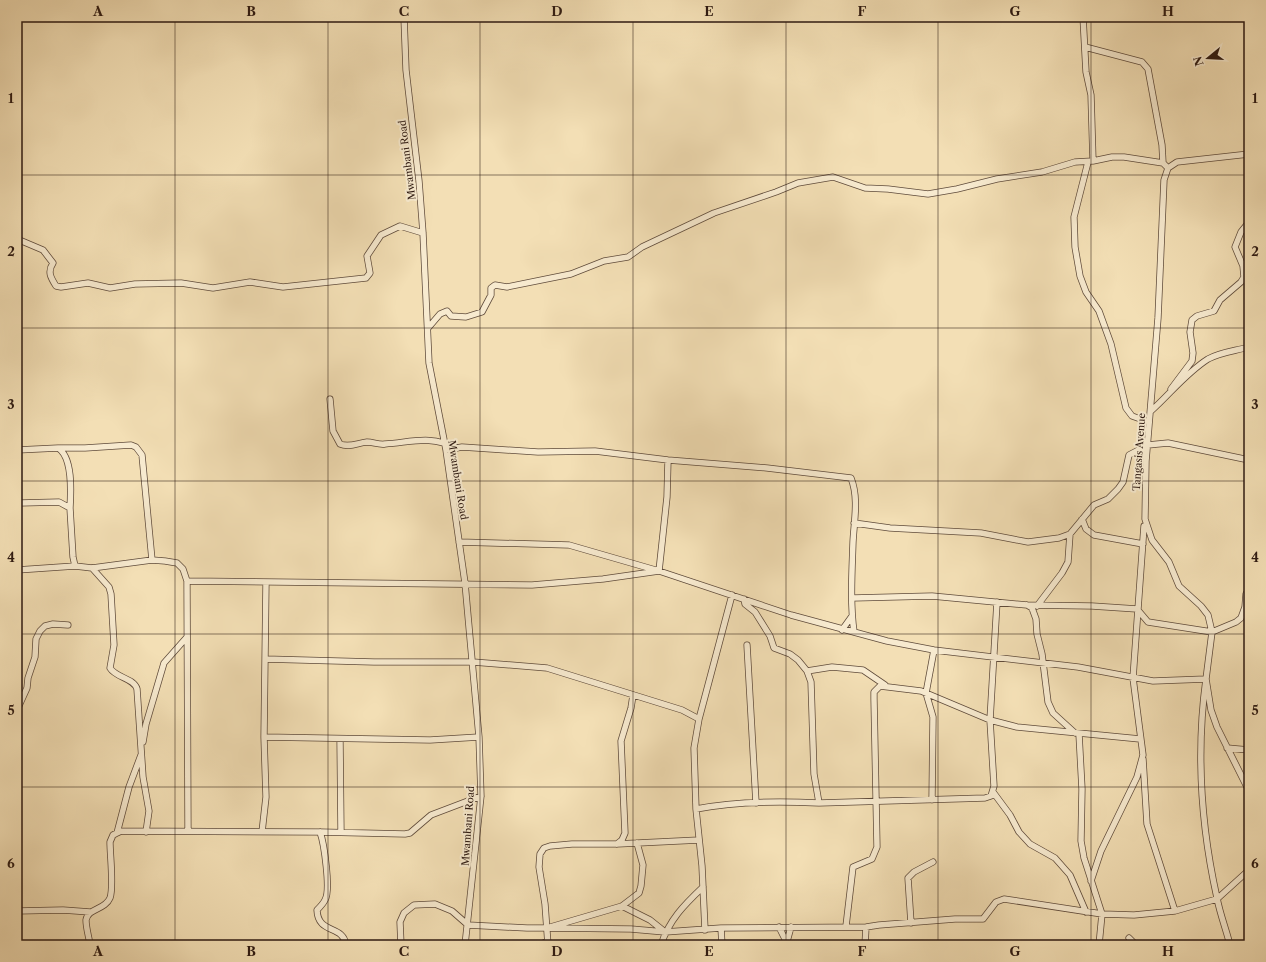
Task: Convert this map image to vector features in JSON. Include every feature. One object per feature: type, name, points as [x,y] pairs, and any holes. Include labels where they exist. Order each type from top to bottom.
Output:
[{"type":"street","name":"Mwambani Road","points":[[404,17],[406,70],[419,181],[423,233],[429,363],[443,441],[446,450],[465,583],[479,737],[481,796],[465,945]]},
{"type":"street","points":[[1083,17],[1086,72],[1091,95],[1090,162],[1074,218],[1080,276],[1086,292],[1099,311],[1111,344],[1126,408],[1132,416],[1149,422]]},
{"type":"street","points":[[1085,47],[1131,58],[1142,62],[1148,69],[1162,145],[1163,162],[1168,168],[1178,162],[1188,160],[1249,154]]},
{"type":"street","points":[[428,329],[434,319],[447,311],[451,316],[460,318],[482,312],[490,295],[490,288],[495,285],[507,287],[571,274],[604,261],[628,257],[642,248],[714,213],[798,183],[833,177],[865,188],[928,194],[957,189],[997,179],[1042,172],[1075,162],[1090,162],[1112,157],[1124,157],[1163,162]]},
{"type":"street","name":"Tangasis Avenue","points":[[1168,168],[1163,187],[1158,318],[1149,422],[1145,520],[1152,540],[1169,562],[1179,586],[1201,606],[1208,615],[1212,632],[1206,679],[1211,710],[1227,748],[1249,791]]},
{"type":"street","points":[[1151,410],[1162,402],[1192,360],[1193,353],[1190,332],[1192,320],[1197,316],[1214,311],[1220,300],[1242,282],[1244,277],[1244,266],[1235,247],[1241,232],[1249,222]]},
{"type":"street","points":[[17,239],[43,250],[53,263],[50,268],[50,277],[56,286],[61,287],[88,283],[110,288],[135,284],[181,283],[213,288],[250,282],[283,287],[366,278],[370,273],[367,256],[381,235],[400,226],[423,233]]},
{"type":"street","points":[[1172,389],[1208,359],[1226,352],[1249,347]]},
{"type":"street","points":[[330,398],[334,431],[340,444],[346,446],[369,442],[383,444],[434,439],[443,441],[457,448]]},
{"type":"street","points":[[854,523],[890,528],[981,533],[1028,542],[1059,538],[1070,534],[1094,505],[1108,498],[1118,489],[1123,482],[1129,455],[1148,445],[1168,443],[1249,460]]},
{"type":"street","points":[[17,450],[85,448],[131,444],[142,454],[152,560]]},
{"type":"street","points":[[58,448],[66,455],[71,487],[70,508],[73,557],[75,566]]},
{"type":"street","points":[[446,450],[457,448],[538,452],[595,451],[668,460],[846,476],[851,478],[855,493],[852,616],[854,632]]},
{"type":"street","points":[[659,571],[667,497],[668,460]]},
{"type":"street","points":[[18,503],[59,502],[70,508]]},
{"type":"street","points":[[1082,519],[1086,529],[1094,535],[1143,544]]},
{"type":"street","points":[[1145,520],[1137,609],[1133,678],[1143,755],[1147,824],[1175,911]]},
{"type":"street","points":[[1037,606],[1062,573],[1068,562],[1070,534]]},
{"type":"street","points":[[459,542],[569,545],[659,571],[842,630],[934,650],[1078,667],[1133,678],[1152,680],[1206,679],[1201,713],[1199,757],[1204,827],[1217,899],[1230,945]]},
{"type":"street","points":[[17,570],[75,566],[92,568],[152,560],[177,563],[183,570],[187,581],[188,831]]},
{"type":"street","points":[[92,568],[109,587],[111,594],[114,645],[110,668],[112,672],[136,685],[141,753],[149,812],[146,832]]},
{"type":"street","points":[[187,581],[465,583],[532,585],[603,579],[659,571]]},
{"type":"street","points":[[262,832],[266,797],[264,737],[266,582]]},
{"type":"street","points":[[1136,629],[1148,622],[1212,632],[1236,622],[1241,618],[1245,607],[1246,594],[1249,588]]},
{"type":"street","points":[[705,930],[696,808],[694,748],[699,719],[732,595]]},
{"type":"street","points":[[853,598],[932,596],[1037,606],[1092,606],[1137,609],[1148,622]]},
{"type":"street","points":[[744,599],[745,604],[755,612],[770,636],[774,648],[790,654],[807,671],[811,682],[814,774],[819,803]]},
{"type":"street","points":[[997,602],[990,720],[993,792],[1010,815],[1019,832],[1030,844],[1055,858],[1070,875],[1086,912]]},
{"type":"street","points":[[1027,605],[1032,608],[1036,619],[1048,702],[1053,713],[1077,734],[1082,789],[1081,841],[1084,858],[1102,914],[1099,945]]},
{"type":"street","points":[[842,630],[852,616]]},
{"type":"street","points":[[17,710],[27,688],[28,678],[35,657],[36,639],[40,631],[45,626],[53,624],[68,625]]},
{"type":"street","points":[[117,833],[128,787],[141,753],[146,724],[164,663],[187,637]]},
{"type":"street","points":[[747,645],[756,803]]},
{"type":"street","points":[[932,800],[933,717],[926,693],[934,650]]},
{"type":"street","points":[[265,659],[374,662],[473,662],[547,668],[682,710],[699,719]]},
{"type":"street","points":[[807,671],[832,667],[863,670],[869,673],[876,681],[887,686]]},
{"type":"street","points":[[846,926],[853,867],[872,858],[877,847],[874,692],[880,686],[926,693],[990,720],[1017,728],[1140,739]]},
{"type":"street","points":[[617,844],[622,840],[625,833],[621,741],[631,708],[633,694]]},
{"type":"street","points":[[264,737],[430,740],[479,737]]},
{"type":"street","points":[[340,739],[341,832]]},
{"type":"street","points":[[1227,748],[1249,750]]},
{"type":"street","points":[[1091,881],[1101,851],[1137,777],[1143,755]]},
{"type":"street","points":[[696,808],[725,803],[876,802],[985,798],[991,796],[993,792]]},
{"type":"street","points":[[17,911],[63,910],[90,912],[105,906],[110,898],[110,842],[113,834],[121,831],[410,833],[431,815],[481,796]]},
{"type":"street","points":[[320,832],[325,848],[325,864],[328,882],[325,900],[317,910],[317,917],[323,926],[344,936],[346,945]]},
{"type":"street","points":[[540,945],[548,943],[539,867],[540,854],[544,848],[572,844],[617,844],[698,840]]},
{"type":"street","points":[[547,928],[622,906],[639,893],[643,865],[637,843]]},
{"type":"street","points":[[911,923],[908,878],[914,872],[933,862]]},
{"type":"street","points":[[401,945],[400,922],[404,913],[414,905],[435,904],[452,911],[468,925],[631,929],[665,932],[721,928],[866,927],[878,924],[911,923],[955,918],[983,919],[996,902],[1004,899],[1102,914],[1134,915],[1175,911],[1217,899],[1249,870]]},
{"type":"street","points":[[661,945],[665,932],[674,916],[703,887]]},
{"type":"street","points":[[622,906],[650,920],[665,932]]},
{"type":"street","points":[[90,912],[86,922],[90,945]]},
{"type":"street","points":[[779,927],[786,943]]},
{"type":"street","points":[[786,943],[791,927]]},
{"type":"street","points":[[864,945],[866,927]]},
{"type":"street","points":[[721,928],[722,945]]},
{"type":"street","points":[[1128,938],[1136,945]]}]
